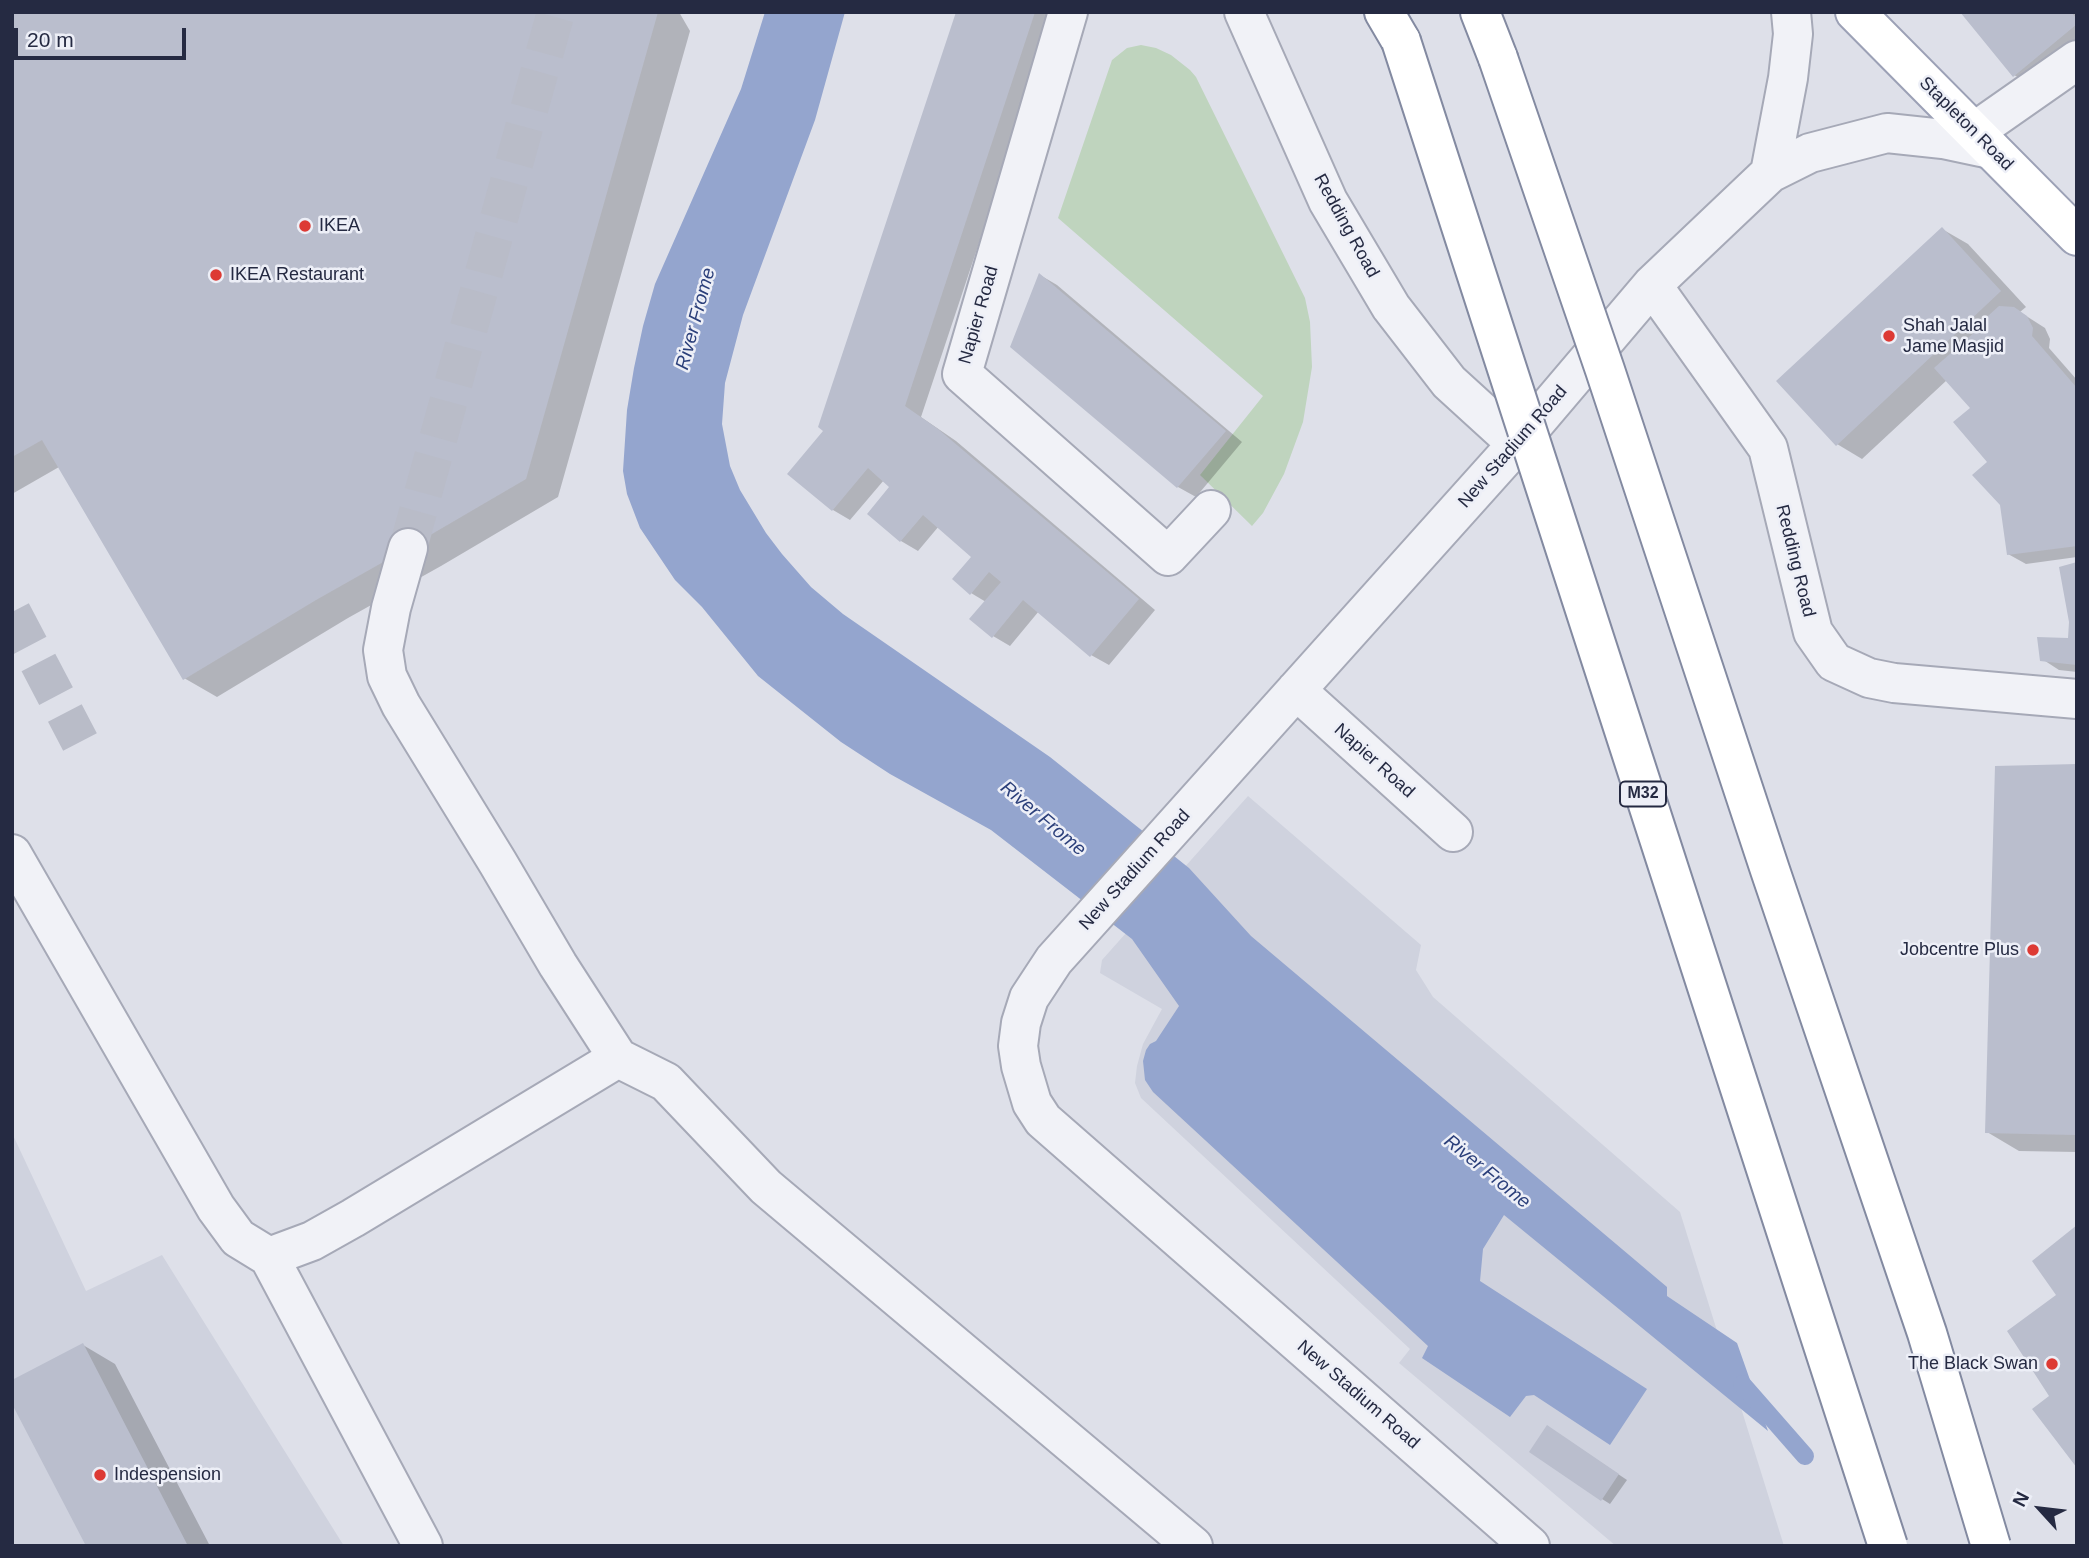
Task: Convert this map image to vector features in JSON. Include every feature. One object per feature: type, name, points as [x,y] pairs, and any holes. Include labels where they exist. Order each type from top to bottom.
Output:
[{"type":"main road","points":[[1482,12],[1605,370],[1927,1333],[1991,1546]]},
{"type":"main road","name":"Stapleton Road","points":[[1855,12],[2077,236]]},
{"type":"main road","name":"M32","points":[[1391,22],[1888,1546]]},
{"type":"street","name":"Napier Road","points":[[1068,12],[962,374],[1168,556],[1211,510]]},
{"type":"street","points":[[1769,173],[1788,78],[1793,34],[1791,12]]},
{"type":"street","name":"Redding Road","points":[[1242,14],[1328,201],[1391,307],[1449,382],[1517,443]]},
{"type":"street","points":[[1992,151],[2077,60]]},
{"type":"street","name":"New Stadium Road","points":[[1530,1546],[1043,1120],[1032,1103],[1018,1046],[1021,1023],[1029,998],[1054,960],[1517,443],[1652,285],[1769,173],[1810,153],[1887,133],[1943,139],[1992,151]]},
{"type":"street","name":"Redding Road","points":[[1652,285],[1768,449],[1813,632],[1833,662],[1869,677],[1895,683],[2077,699]]},
{"type":"street","points":[[408,548],[391,608],[383,650],[387,677],[401,705],[558,965],[618,1058],[666,1082],[766,1187],[1193,1546]]},
{"type":"street","name":"Napier Road","points":[[1296,691],[1452,832]]},
{"type":"street","points":[[12,854],[215,1208],[238,1238],[269,1257],[423,1546]]},
{"type":"street","points":[[269,1257],[312,1241],[353,1218],[618,1058]]},
{"type":"shaded area","points":[[1248,796],[1421,945],[1416,970],[1433,997],[1680,1212],[1784,1546],[1616,1546],[1399,1363],[1410,1349],[1141,1098],[1135,1083],[1137,1066],[1143,1044],[1162,1009],[1100,973],[1102,960]]},
{"type":"shaded area","points":[[12,1133],[86,1291],[162,1255],[344,1546],[12,1546]]},
{"type":"green space","points":[[1141,45],[1171,55],[1196,77],[1305,298],[1310,322],[1312,367],[1303,422],[1284,474],[1263,513],[1252,526],[1200,475],[1263,396],[1058,218],[1112,60],[1127,48]]},
{"type":"water","points":[[765,12],[845,12],[815,120],[743,315],[725,383],[722,424],[730,466],[740,490],[766,533],[811,587],[843,614],[1050,757],[1189,868],[1251,936],[1667,1287],[1667,1296],[1737,1343],[1768,1431],[1504,1215],[1483,1249],[1480,1281],[1647,1389],[1610,1445],[1534,1395],[1526,1396],[1510,1417],[1422,1358],[1428,1346],[1153,1092],[1145,1080],[1143,1061],[1146,1050],[1156,1041],[1179,1006],[1132,939],[991,830],[890,774],[841,742],[758,676],[702,607],[675,580],[640,528],[627,494],[623,471],[627,410],[643,326],[655,284],[741,89]]},
{"type":"building","name":"IKEA","points":[[12,12],[658,12],[526,479],[183,680],[42,440],[12,457]]},
{"type":"building","points":[[956,12],[1035,12],[905,406],[938,429],[1139,599],[1090,657],[1023,600],[992,638],[969,619],[1001,582],[989,572],[970,595],[952,579],[971,557],[923,515],[900,542],[867,514],[889,487],[868,468],[832,511],[787,474],[823,431],[818,427]]},
{"type":"building","points":[[1960,12],[2071,12],[2077,19],[2077,24],[2013,77]]},
{"type":"building","name":"Shah Jalal Jame Masjid","points":[[1942,227],[2001,291],[1836,446],[1776,381]]},
{"type":"building","points":[[1039,273],[1226,431],[1177,488],[1010,347]]},
{"type":"building","points":[[1999,306],[2014,307],[2027,316],[2033,328],[2032,336],[2077,388],[2077,546],[2007,555],[2000,505],[1972,475],[1987,462],[1953,422],[1970,408],[1934,368],[1985,323],[1988,316]]},
{"type":"building","points":[[2077,562],[2077,665],[2040,661],[2037,637],[2068,638],[2069,622],[2059,567]]},
{"type":"building","name":"Jobcentre Plus","points":[[2077,764],[2077,1135],[1985,1133],[1995,766]]},
{"type":"building","name":"The Black Swan","points":[[2077,1225],[2077,1468],[2032,1409],[2049,1396],[2007,1331],[2056,1295],[2032,1261]]},
{"type":"building","name":"Indespension","points":[[83,1343],[188,1546],[86,1546],[12,1404],[12,1380]]},
{"type":"building","points":[[1547,1425],[1619,1474],[1601,1501],[1529,1452]]},
{"type":"waterway","name":"River Frome","points":[[1742,1384],[1805,1456]]},
{"type":"tunnel","points":[[408,548],[556,12]]},
{"type":"tunnel","points":[[12,612],[80,742]]},
{"type":"place","name":"IKEA","points":[[305,226]]},
{"type":"place","name":"IKEA Restaurant","points":[[216,275]]},
{"type":"place","name":"Shah Jalal Jame Masjid","points":[[1889,336]]},
{"type":"place","name":"Jobcentre Plus","points":[[2033,950]]},
{"type":"place","name":"The Black Swan","points":[[2052,1364]]},
{"type":"place","name":"Indespension","points":[[100,1475]]}]
